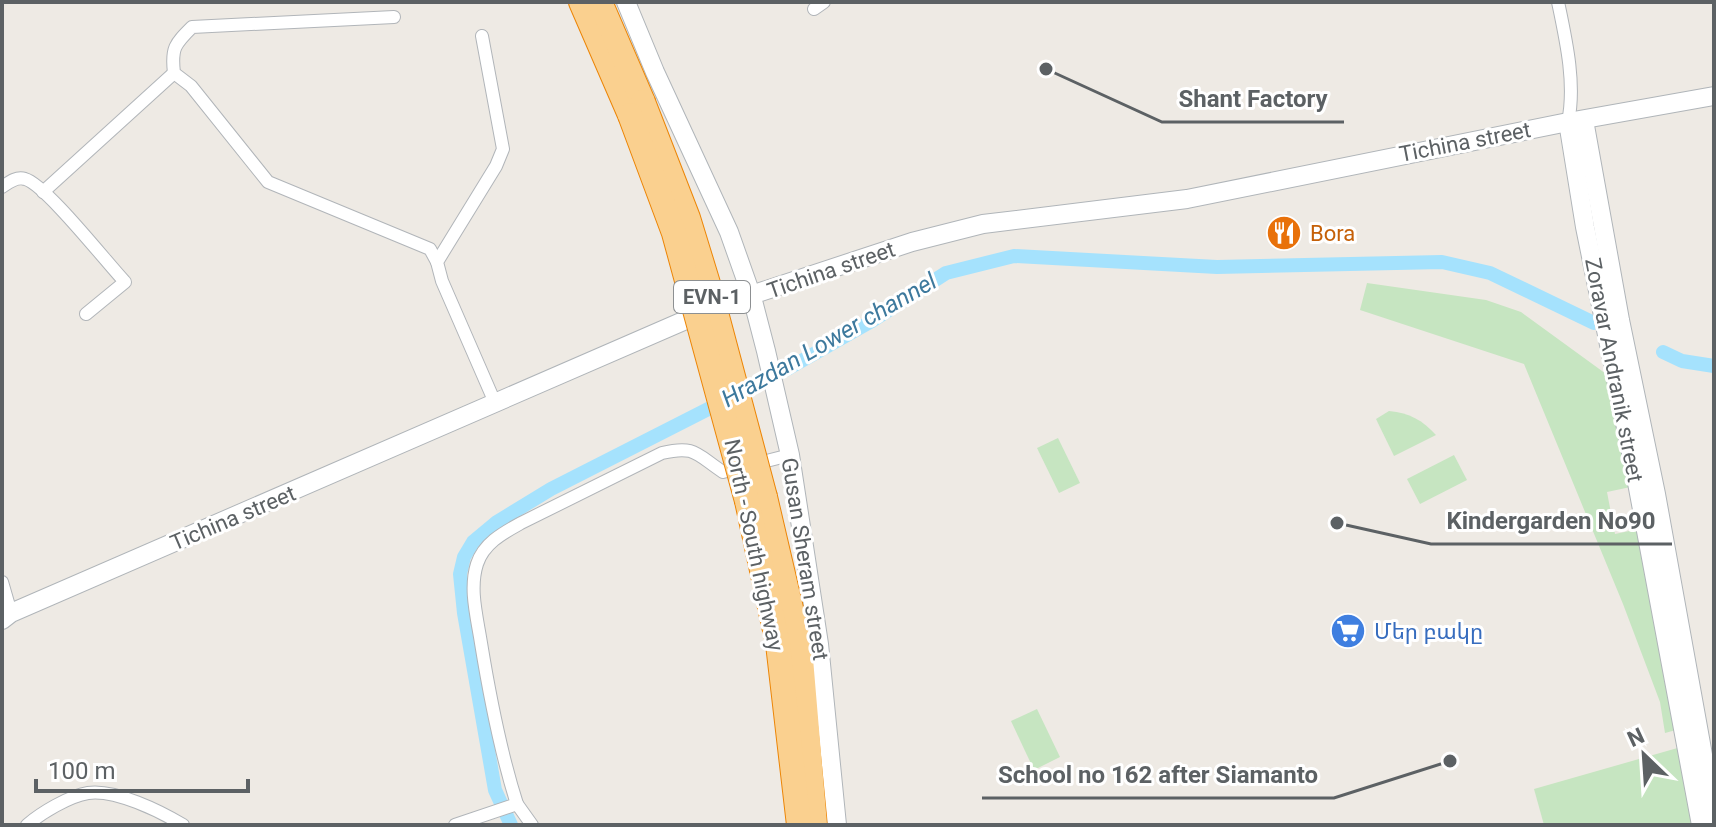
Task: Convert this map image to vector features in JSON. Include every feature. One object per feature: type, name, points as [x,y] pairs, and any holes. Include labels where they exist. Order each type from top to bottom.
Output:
[{"type":"highway","name":"North - South highway","points":[[581,2],[637,108],[692,232],[756,499],[800,647],[815,825]]},
{"type":"highway","name":"North - South highway","points":[[600,2],[637,108]]},
{"type":"highway","name":"North - South highway","points":[[756,499],[778,644],[799,825]]},
{"type":"main road","name":"Gusan Sheram street","points":[[626,2],[729,232],[752,297],[766,351],[790,455],[819,644],[837,825]]},
{"type":"main road","name":"Tichina street","points":[[7,616],[718,306],[912,242],[983,224],[1187,199],[1575,115],[1714,96]]},
{"type":"main road","name":"Zoravar Andranik street","points":[[1575,115],[1585,227],[1692,731],[1714,816]]},
{"type":"main road","name":"Zoravar Andranik street","points":[[1692,731],[1701,825]]},
{"type":"street","points":[[1558,2],[1575,115]]},
{"type":"street","points":[[394,17],[192,27],[176,43],[172,56],[174,73],[191,86],[259,175],[268,182],[430,249],[496,405]]},
{"type":"street","points":[[437,262],[496,166],[503,149],[482,36]]},
{"type":"street","points":[[43,192],[174,73]]},
{"type":"street","points":[[2,187],[12,180],[25,179],[43,192],[125,282],[86,314]]},
{"type":"street","points":[[532,825],[513,805],[498,742],[474,599],[477,563],[484,549],[521,523],[662,453],[684,448],[723,472],[790,455]]},
{"type":"street","points":[[2,582],[7,616]]},
{"type":"street","points":[[27,825],[43,812],[89,793],[126,798],[166,814],[183,825]]},
{"type":"street","points":[[455,825],[513,805]]},
{"type":"green space","points":[[1367,283],[1486,300],[1521,312],[1613,379],[1640,485],[1607,492],[1615,534],[1648,527],[1687,727],[1665,733],[1660,702],[1623,604],[1524,364],[1360,310]]},
{"type":"green space","points":[[1389,411],[1415,418],[1436,435],[1394,456],[1376,419]]},
{"type":"green space","points":[[1058,438],[1080,483],[1059,493],[1037,448]]},
{"type":"green space","points":[[1454,455],[1467,480],[1420,504],[1407,479]]},
{"type":"green space","points":[[1037,709],[1060,757],[1034,770],[1011,721]]},
{"type":"green space","points":[[1688,745],[1699,825],[1544,825],[1534,789]]},
{"type":"waterway","name":"Hrazdan Lower channel","points":[[511,825],[495,790],[464,613],[460,574],[464,557],[473,542],[497,522],[551,489],[789,368],[870,322],[946,273],[1014,256],[1217,267],[1442,262],[1490,273],[1594,323]]},
{"type":"waterway","name":"Hrazdan Lower channel","points":[[1663,352],[1682,361],[1714,366]]},
{"type":"place","name":"Shant Factory","points":[[1046,69]]},
{"type":"place","name":"Bora","points":[[1284,233]]},
{"type":"place","name":"Kindergarden No90","points":[[1337,523]]},
{"type":"place","name":"Մեր բակը","points":[[1348,631]]},
{"type":"place","name":"School no 162 after Siamanto","points":[[1450,761]]}]
